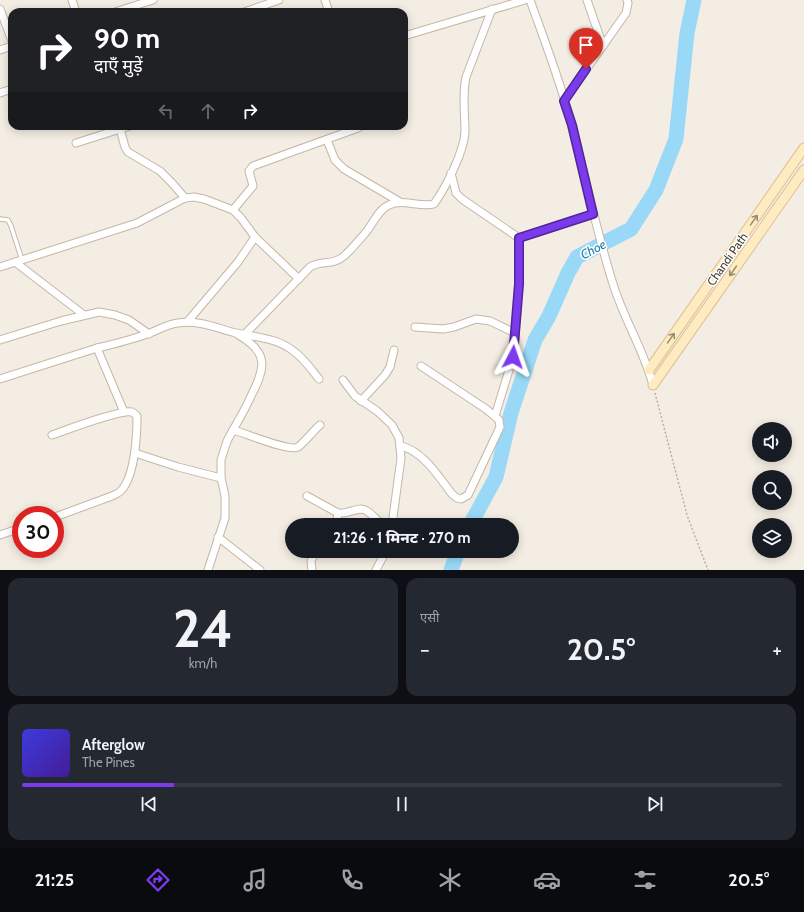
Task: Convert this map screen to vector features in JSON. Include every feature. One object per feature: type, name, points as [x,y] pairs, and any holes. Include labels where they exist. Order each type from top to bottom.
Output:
[{"type":"main road","name":"Chandi Path","points":[[649,370],[804,148]]},
{"type":"main road","name":"Chandi Path","points":[[653,386],[804,170]]},
{"type":"street","points":[[128,8],[153,0]]},
{"type":"street","points":[[256,8],[279,0]]},
{"type":"street","points":[[408,35],[525,0]]},
{"type":"street","points":[[530,0],[572,125],[593,214],[615,288],[649,370],[653,386]]},
{"type":"street","points":[[587,0],[603,46]]},
{"type":"street","points":[[564,101],[626,13],[628,3],[627,0]]},
{"type":"street","points":[[0,9],[8,30]]},
{"type":"street","points":[[245,334],[314,265],[328,264],[340,259],[366,232],[384,207],[394,203],[428,206],[434,204],[451,173],[464,143],[463,88],[492,9]]},
{"type":"street","points":[[76,143],[111,130]]},
{"type":"street","points":[[120,130],[128,152],[160,171],[185,198]]},
{"type":"street","points":[[233,210],[253,186],[249,172],[253,166],[353,130]]},
{"type":"street","points":[[327,140],[335,160],[344,169],[401,203]]},
{"type":"street","points":[[451,173],[456,193],[462,200],[519,238]]},
{"type":"street","points":[[0,267],[137,223],[185,198],[194,198],[204,199],[233,210],[255,237],[299,279]]},
{"type":"street","points":[[519,238],[593,214]]},
{"type":"street","points":[[188,321],[238,262],[255,237]]},
{"type":"street","points":[[495,416],[513,357],[519,284],[519,238]]},
{"type":"street","points":[[18,261],[84,315]]},
{"type":"street","points":[[0,340],[99,312],[115,315],[129,320],[149,334]]},
{"type":"street","points":[[415,327],[443,329],[454,327],[476,319],[490,321],[515,333]]},
{"type":"street","points":[[0,379],[97,348],[149,334],[176,323],[188,321],[278,342],[292,350],[319,379]]},
{"type":"street","points":[[208,570],[225,518],[226,507],[221,478],[221,460],[227,441],[248,403],[261,375],[262,368],[261,357],[253,345],[233,332]]},
{"type":"street","points":[[97,348],[124,412]]},
{"type":"street","points":[[361,401],[385,375],[390,367],[394,350]]},
{"type":"street","points":[[401,446],[416,452],[427,462],[452,494],[457,498],[462,499],[468,495],[500,428],[499,420],[474,399],[421,366]]},
{"type":"street","points":[[343,380],[350,391],[392,425],[399,438],[401,458],[393,518]]},
{"type":"street","points":[[52,434],[124,412],[133,412],[137,416],[135,453],[125,487],[120,492],[64,514]]},
{"type":"street","points":[[233,430],[279,446],[294,449],[320,425]]},
{"type":"street","points":[[135,453],[178,468],[221,478]]},
{"type":"street","points":[[307,496],[338,513],[343,514],[361,508],[366,510],[375,518]]},
{"type":"street","points":[[337,518],[338,513]]},
{"type":"street","points":[[0,535],[12,531]]},
{"type":"street","points":[[218,537],[260,570]]},
{"type":"street","points":[[312,558],[311,561],[312,570]]},
{"type":"street","points":[[376,570],[382,558]]},
{"type":"lane","points":[[0,219],[8,220],[11,226],[18,261]]},
{"type":"path","points":[[653,386],[685,507],[708,570]]},
{"type":"waterway","name":"Choe","points":[[474,518],[496,477],[511,413],[535,340],[549,316],[568,273],[577,257],[631,229],[656,190],[676,139],[687,33],[694,0]]},
{"type":"waterway","name":"Choe","points":[[451,570],[455,558]]},
{"type":"route","points":[[513,357],[519,284],[519,238],[593,214],[572,125],[564,101],[586,69]]}]
